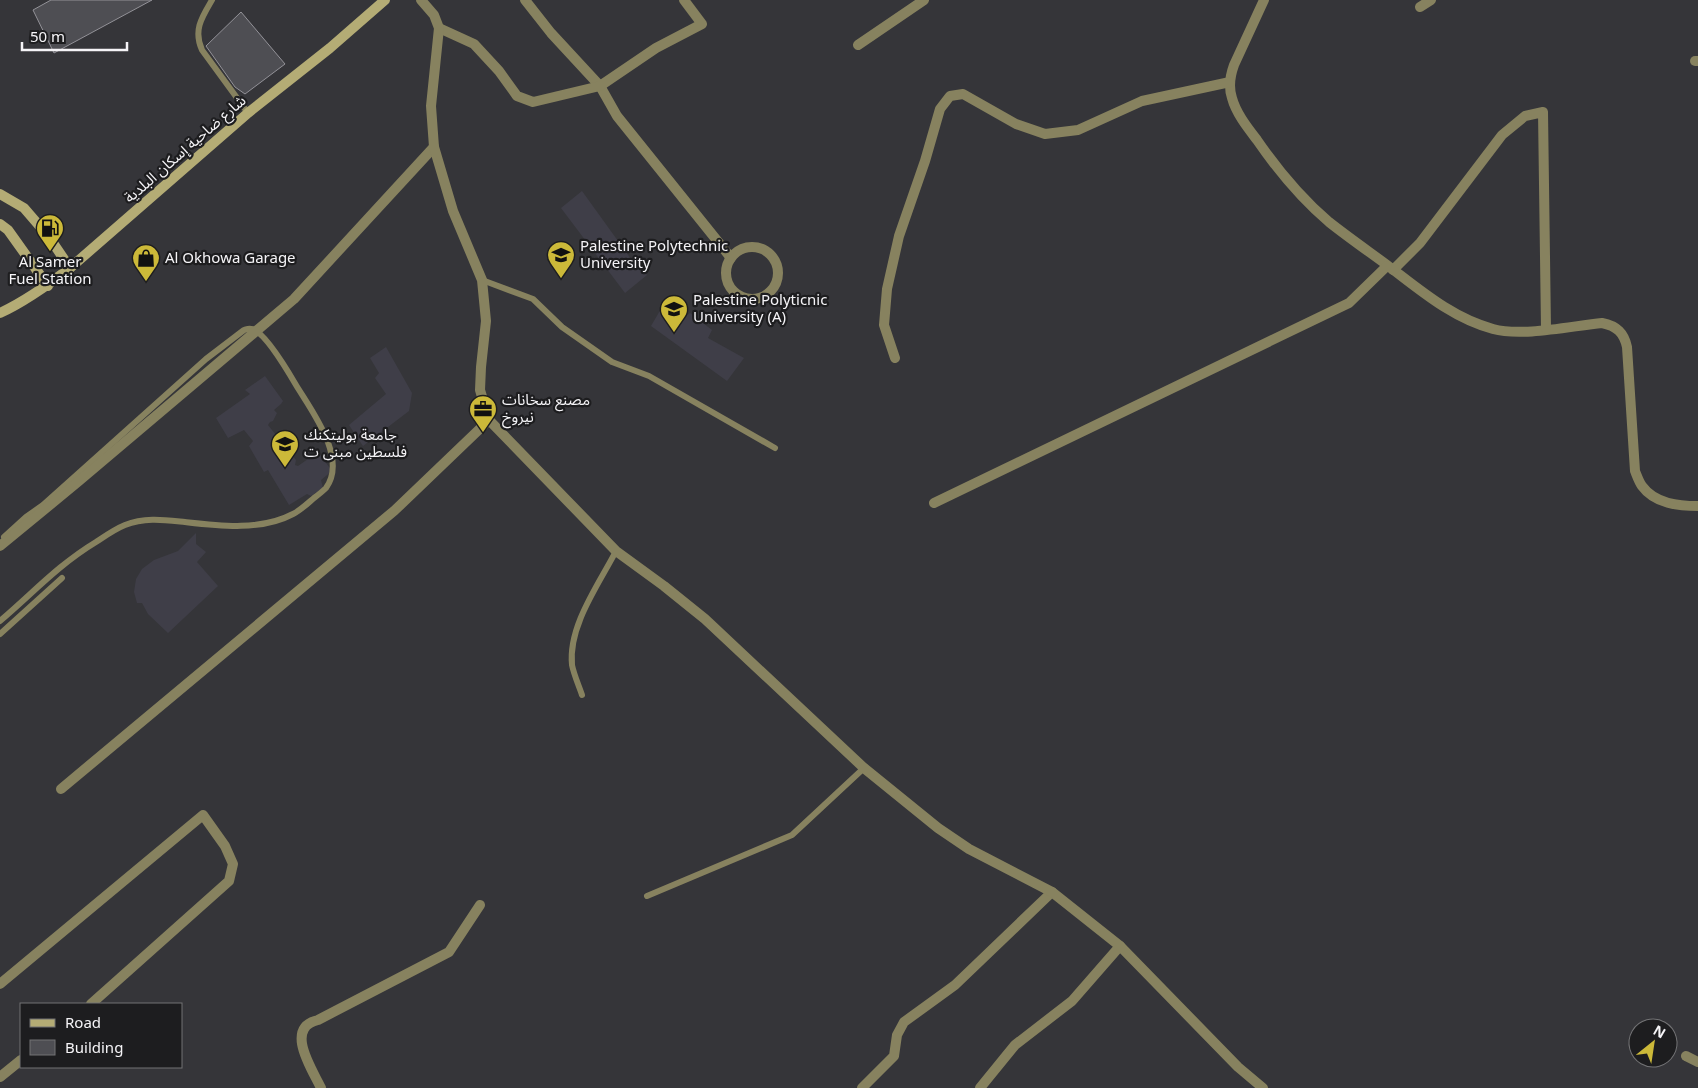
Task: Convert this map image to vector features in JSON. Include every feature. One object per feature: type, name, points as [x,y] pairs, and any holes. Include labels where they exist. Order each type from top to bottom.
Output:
[{"type":"main road","name":"شارع ضاحية إسكان البلدية","points":[[0,313],[17,306],[48,286],[248,113],[330,48],[385,0]]},
{"type":"main road","points":[[0,194],[24,208],[49,237],[70,268]]},
{"type":"main road","points":[[0,224],[8,230],[48,286]]},
{"type":"street","points":[[421,0],[434,15],[439,28],[432,106],[434,147],[453,211],[482,280],[486,321],[480,390],[490,420],[616,550],[705,619],[864,768],[938,828],[969,849],[1052,892],[1120,946],[1231,1060],[1263,1088]]},
{"type":"street","points":[[525,0],[551,33],[600,86],[617,116],[731,258]]},
{"type":"street","points":[[439,28],[474,44],[499,71],[517,96],[533,102],[600,86],[656,48],[702,24],[684,0]]},
{"type":"street","points":[[858,45],[924,0]]},
{"type":"street","points":[[1264,0],[1234,64],[1230,82],[1232,100],[1243,120],[1267,154],[1307,201],[1329,222],[1440,305],[1473,323],[1495,330],[1522,332],[1602,323],[1611,324],[1618,329],[1625,336],[1627,347],[1635,471],[1642,486],[1664,502],[1678,506],[1698,506]]},
{"type":"street","points":[[1420,7],[1431,0]]},
{"type":"street","points":[[894,358],[884,325],[887,288],[899,236],[925,161],[940,109],[950,96],[963,94],[1016,124],[1046,134],[1078,130],[1142,101],[1230,82]]},
{"type":"street","points":[[934,503],[1349,303],[1420,243],[1502,135],[1525,116],[1543,112],[1546,329]]},
{"type":"street","points":[[0,546],[79,482],[294,298],[434,147]]},
{"type":"street","points":[[752,247],[768,252],[777,265],[777,282],[767,294],[759,298],[741,296],[734,291],[726,275],[727,266],[731,258],[744,248],[752,247]]},
{"type":"street","points":[[60,789],[394,511],[490,420]]},
{"type":"street","points":[[0,984],[202,815],[225,846],[233,864],[229,882],[92,1003]]},
{"type":"street","points":[[862,1088],[894,1056],[897,1035],[904,1022],[955,985],[1052,892]]},
{"type":"street","points":[[322,1088],[301,1043],[305,1027],[449,952],[480,905]]},
{"type":"street","points":[[980,1088],[1015,1045],[1072,1000],[1120,946]]},
{"type":"street","points":[[1686,1056],[1698,1062]]},
{"type":"street","points":[[0,1077],[20,1061]]},
{"type":"lane","points":[[212,0],[201,18],[198,28],[199,43],[202,50],[248,113]]},
{"type":"lane","points":[[482,280],[533,299],[562,327],[612,362],[649,376],[775,448]]},
{"type":"lane","points":[[0,541],[206,360],[244,330],[252,329],[256,331],[279,358],[316,419],[332,453],[333,466],[326,488],[294,514],[263,524],[204,524],[150,520],[126,524],[115,529],[70,559],[0,622]]},
{"type":"lane","points":[[582,695],[572,666],[573,643],[580,619],[616,550]]},
{"type":"lane","points":[[0,634],[62,578]]},
{"type":"lane","points":[[647,896],[792,835],[864,768]]},
{"type":"shaded area","points":[[582,191],[631,259],[647,275],[625,293],[561,208]]},
{"type":"shaded area","points":[[665,302],[685,317],[690,313],[712,330],[708,338],[744,358],[727,381],[651,326]]},
{"type":"shaded area","points":[[386,347],[412,393],[409,411],[363,446],[349,425],[386,394],[375,378],[379,373],[370,358]]},
{"type":"shaded area","points":[[265,376],[283,401],[274,410],[277,413],[273,421],[268,425],[296,460],[295,465],[298,466],[318,452],[332,471],[321,480],[323,488],[311,496],[307,494],[289,505],[268,470],[264,472],[249,446],[253,441],[244,430],[228,438],[216,418],[250,394],[245,390]]},
{"type":"shaded area","points":[[196,533],[196,544],[206,552],[197,562],[218,586],[168,633],[148,614],[142,603],[137,603],[134,592],[136,579],[142,569],[154,560],[178,551]]},
{"type":"building","points":[[51,0],[152,0],[54,53],[33,10]]},
{"type":"building","points":[[241,12],[285,64],[245,94],[235,87],[206,46]]},
{"type":"place","name":"Al Samer Fuel Station","points":[[50,252]]},
{"type":"place","name":"Palestine Polytechnic University","points":[[561,279]]},
{"type":"place","name":"Al Okhowa Garage","points":[[146,282]]},
{"type":"place","name":"Palestine Polyticnic University (A)","points":[[674,333]]},
{"type":"place","name":"مصنع سخانات نيروخ","points":[[483,433]]},
{"type":"place","name":"جامعة بوليتكنك فلسطين مبنى ت","points":[[285,468]]}]
